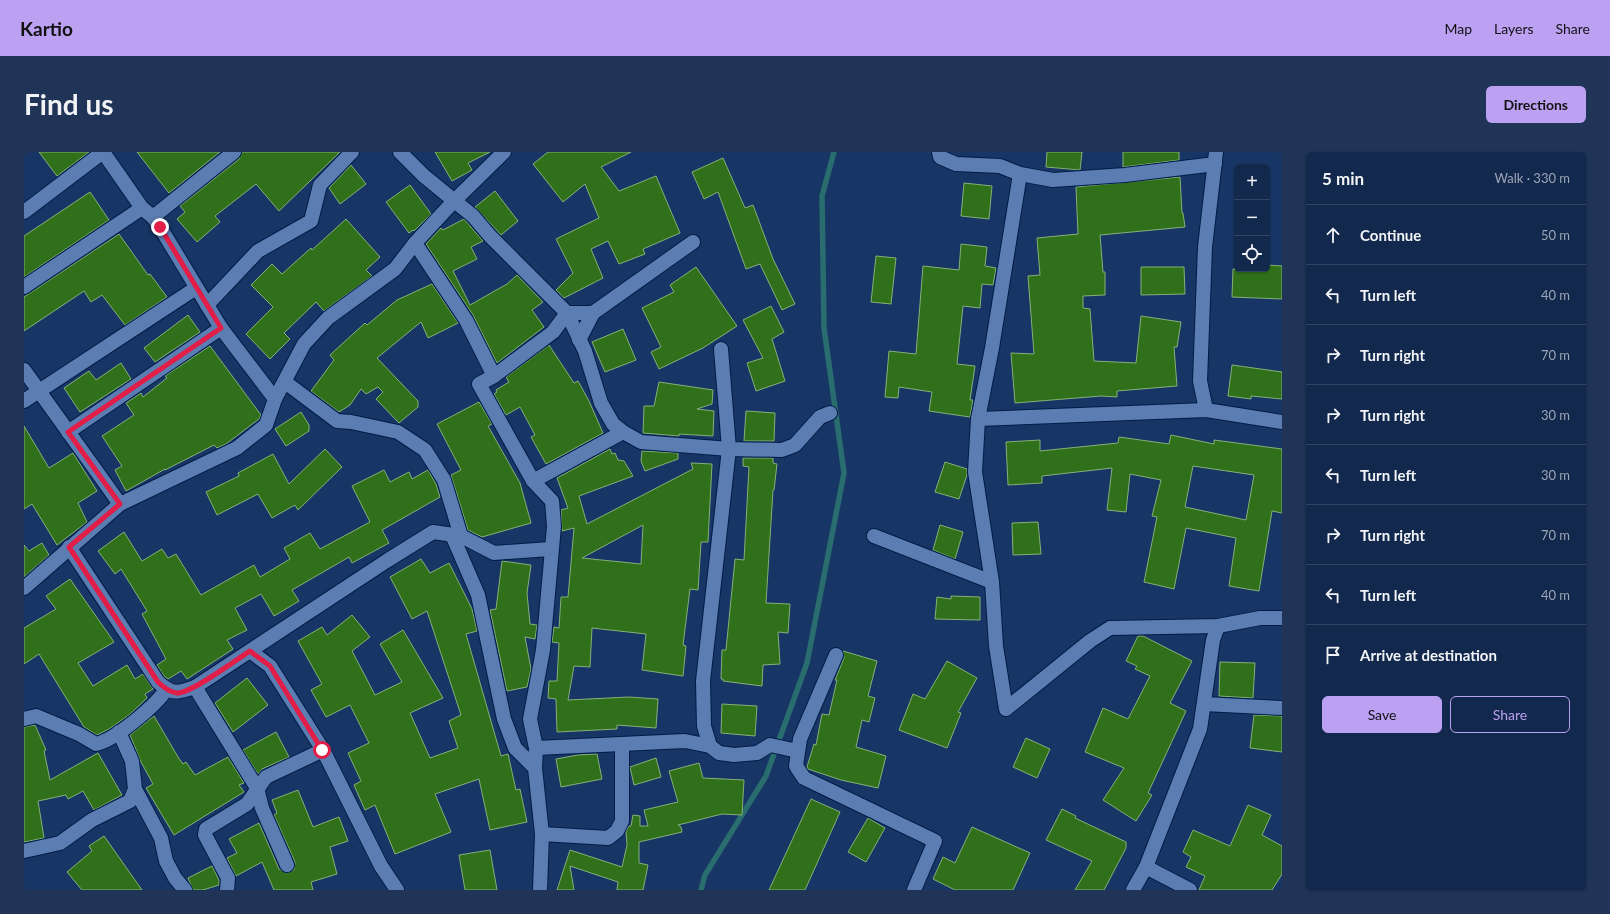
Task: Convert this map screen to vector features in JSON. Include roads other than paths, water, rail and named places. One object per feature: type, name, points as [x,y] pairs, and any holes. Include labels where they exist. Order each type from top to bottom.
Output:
[{"type":"street","points":[[24,212],[103,152],[142,208],[153,218],[221,328],[275,399]]},
{"type":"street","points":[[153,218],[234,152]]},
{"type":"street","points":[[207,305],[258,251],[311,221],[320,186],[352,152]]},
{"type":"street","points":[[400,152],[424,176],[473,216],[490,236],[568,313],[601,403],[613,424],[623,432],[641,442],[729,449],[782,450],[795,445],[820,417],[830,413]]},
{"type":"street","points":[[24,588],[69,547],[120,504],[237,448],[266,426],[275,399],[304,344],[328,318],[395,269],[415,243],[454,201],[504,152]]},
{"type":"street","points":[[939,152],[940,156],[956,164],[1000,166],[1020,174],[1053,180],[1125,175],[1215,158],[1205,247],[1200,381],[1206,410]]},
{"type":"street","points":[[1020,174],[992,348],[978,419],[975,472],[992,582],[996,646],[1006,709],[1090,641],[1110,628],[1218,626],[1260,618],[1282,618]]},
{"type":"street","points":[[24,287],[142,208]]},
{"type":"street","points":[[579,340],[593,313],[693,242]]},
{"type":"street","points":[[415,243],[466,320],[494,376]]},
{"type":"street","points":[[24,401],[196,288]]},
{"type":"street","points":[[568,313],[593,313]]},
{"type":"street","points":[[540,890],[542,834],[535,768],[536,748],[530,719],[543,650],[550,549],[554,526],[552,501],[534,482],[479,384],[494,376],[553,332],[568,313]]},
{"type":"street","points":[[68,432],[221,328]]},
{"type":"street","points":[[710,746],[704,726],[703,681],[729,449],[721,349]]},
{"type":"street","points":[[24,370],[120,504]]},
{"type":"street","points":[[285,382],[337,422],[351,422],[398,432],[426,450],[444,480],[457,536],[478,595],[504,719],[515,748],[535,768]]},
{"type":"street","points":[[978,419],[1206,410],[1282,422]]},
{"type":"street","points":[[534,482],[623,432]]},
{"type":"street","points":[[69,547],[158,682],[166,690],[178,693],[195,687],[433,532],[457,536],[494,553],[550,549]]},
{"type":"street","points":[[874,536],[992,582]]},
{"type":"street","points":[[1133,890],[1146,867],[1200,729],[1213,640],[1218,626]]},
{"type":"street","points":[[250,651],[270,666],[322,750],[382,866],[397,890]]},
{"type":"street","points":[[836,655],[800,739],[796,766],[804,778],[935,842],[914,890]]},
{"type":"street","points":[[195,687],[257,788],[262,808],[287,865]]},
{"type":"street","points":[[24,719],[36,716],[79,734],[96,744],[101,743],[119,732],[158,701],[166,690]]},
{"type":"street","points":[[1204,704],[1282,708]]},
{"type":"street","points":[[685,741],[704,726]]},
{"type":"street","points":[[119,732],[132,761],[135,789],[161,838],[166,861],[174,878],[185,890]]},
{"type":"street","points":[[536,748],[685,741],[710,746],[719,753],[734,755],[757,754],[770,745],[798,751]]},
{"type":"street","points":[[542,834],[608,838],[617,831],[622,821],[622,744]]},
{"type":"street","points":[[227,890],[228,878],[205,835],[206,829],[247,804],[266,777],[322,750]]},
{"type":"street","points":[[24,851],[60,843],[92,820],[130,801],[135,789]]},
{"type":"street","points":[[1146,867],[1190,890]]},
{"type":"waterway","points":[[701,890],[705,875],[766,776],[807,663],[844,473],[824,328],[822,196],[834,152]]}]
